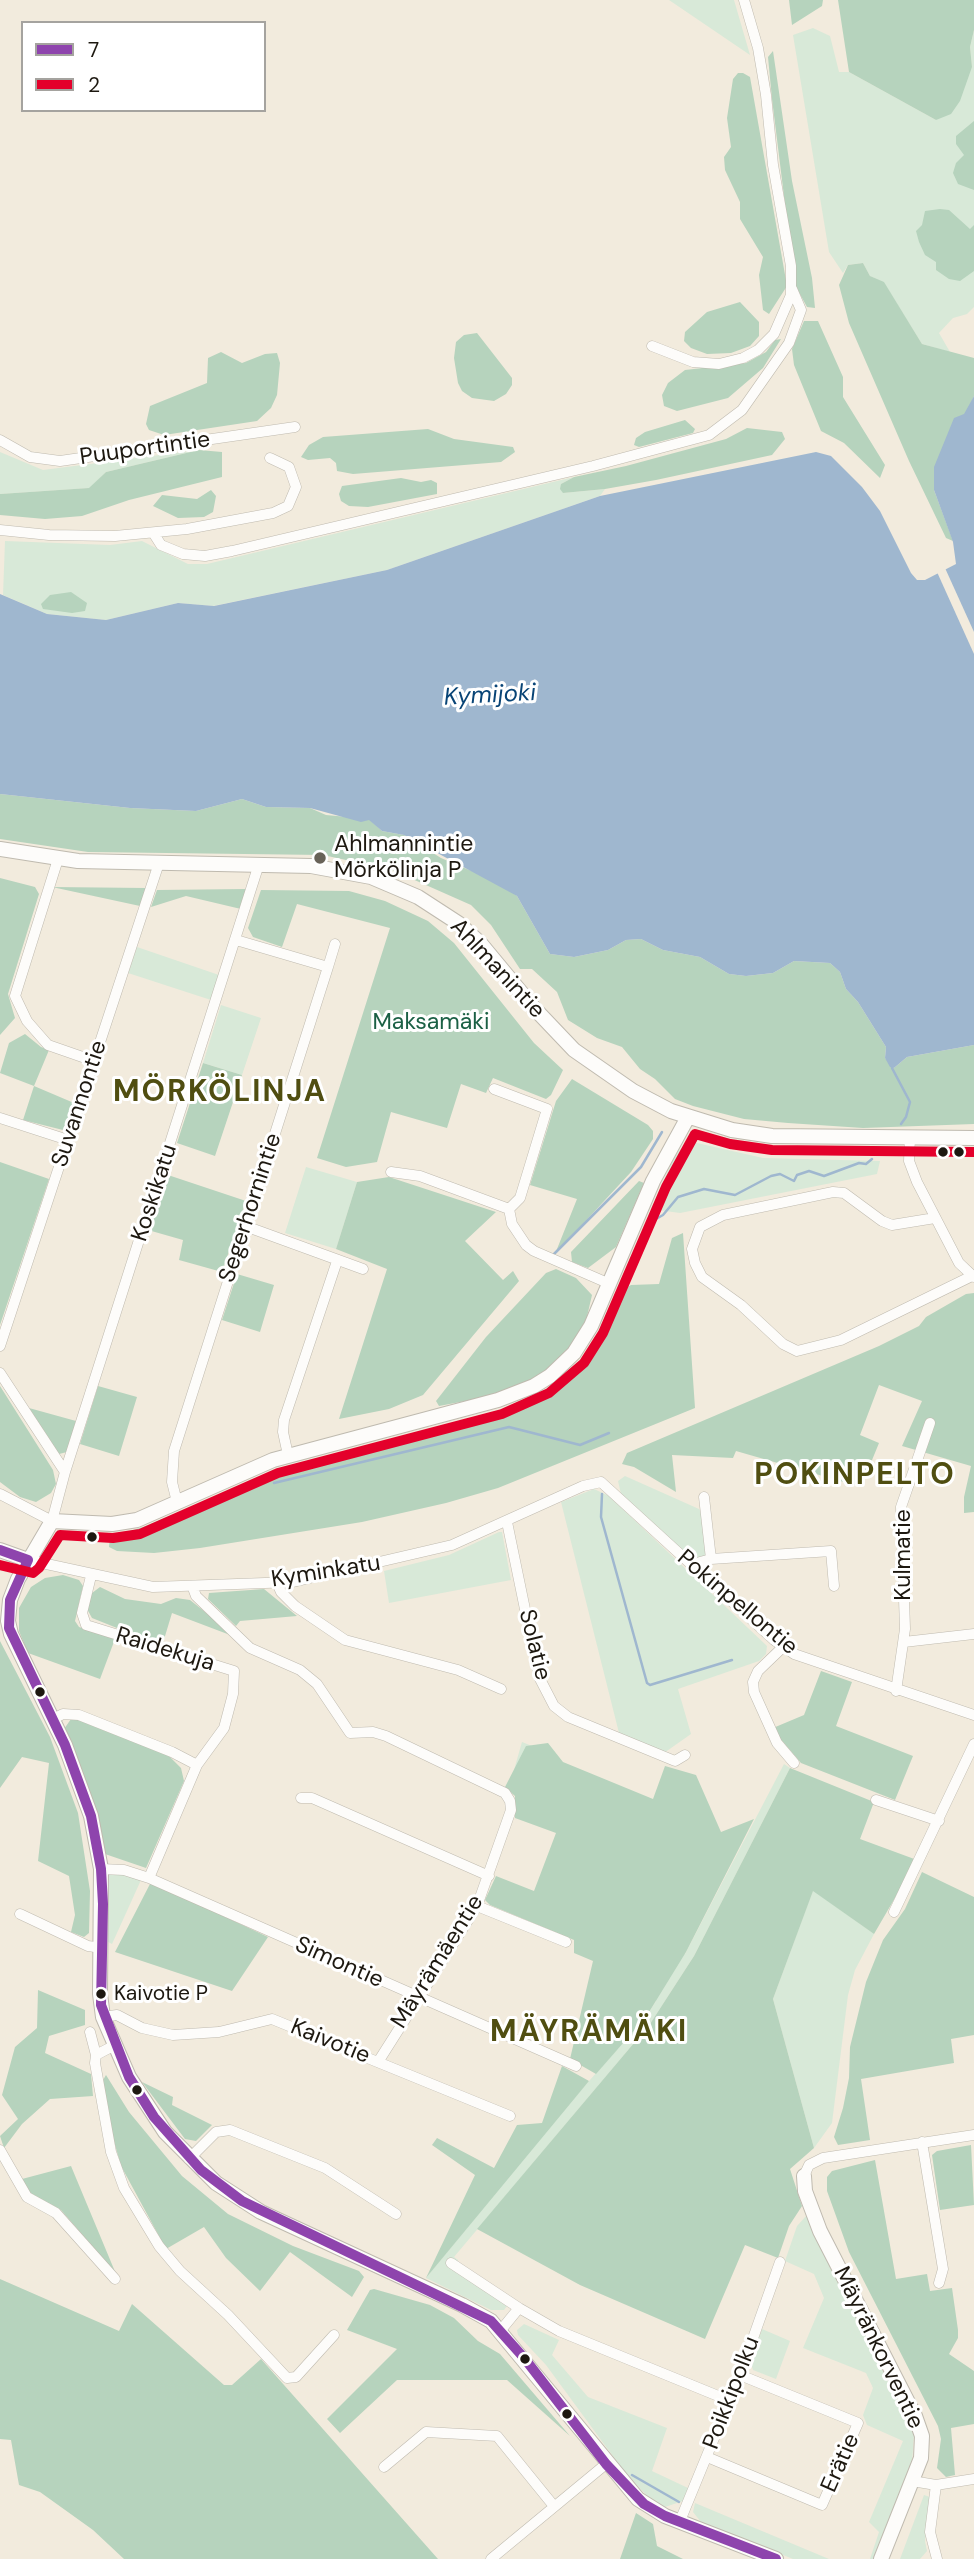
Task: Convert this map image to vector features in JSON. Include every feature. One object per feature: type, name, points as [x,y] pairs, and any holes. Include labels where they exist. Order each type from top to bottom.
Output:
[{"type":"street","points":[[154,534],[161,545],[183,554],[205,556],[232,551],[593,466],[709,435],[742,410],[789,343],[801,310],[792,289],[758,48],[744,0]]},
{"type":"street","points":[[652,346],[693,362],[719,363],[743,358],[758,350],[774,334],[792,289]]},
{"type":"street","name":"Puuportintie","points":[[0,440],[30,457],[60,461],[295,428]]},
{"type":"street","points":[[0,530],[81,537],[154,534],[273,513],[288,506],[295,494],[296,477],[284,463],[270,458]]},
{"type":"street","name":"Ahlmanintie","points":[[0,849],[58,859],[259,864],[342,870],[391,884],[433,905],[481,944],[534,1008],[580,1054],[633,1091],[688,1117],[732,1130],[772,1136],[974,1138]]},
{"type":"street","points":[[58,859],[15,996],[27,1021],[48,1045],[94,1061]]},
{"type":"street","name":"Suvannontie","points":[[0,1346],[159,863]]},
{"type":"street","name":"Koskikatu","points":[[52,1521],[65,1472],[259,864]]},
{"type":"street","points":[[236,940],[328,967]]},
{"type":"street","name":"Segerhornintie","points":[[177,1502],[172,1482],[174,1451],[335,944]]},
{"type":"street","points":[[494,1089],[547,1109],[520,1198],[509,1209]]},
{"type":"street","points":[[0,1494],[52,1521],[126,1522],[177,1502],[246,1469],[288,1455],[498,1400],[534,1386],[574,1353],[591,1326],[653,1181],[688,1117]]},
{"type":"street","points":[[0,1118],[68,1140]]},
{"type":"street","points":[[910,1138],[911,1169],[959,1263],[973,1277],[841,1340],[796,1351],[783,1344],[741,1305],[702,1277],[695,1264],[692,1249],[700,1227],[723,1215],[833,1192],[844,1193],[881,1221],[892,1225],[935,1219]]},
{"type":"street","points":[[391,1172],[420,1177],[509,1209]]},
{"type":"street","points":[[509,1209],[517,1231],[534,1251],[610,1284]]},
{"type":"street","points":[[245,1226],[363,1269]]},
{"type":"street","points":[[288,1455],[284,1420],[337,1261]]},
{"type":"street","points":[[0,1373],[65,1472]]},
{"type":"street","name":"Kulmatie","points":[[896,1691],[904,1642],[900,1518],[930,1423]]},
{"type":"street","name":"Kyminkatu","points":[[0,1550],[91,1576],[153,1587],[193,1588],[307,1580],[420,1555],[507,1522],[583,1486],[601,1482]]},
{"type":"street","name":"Pokinpellontie","points":[[601,1482],[783,1647],[809,1661],[974,1715]]},
{"type":"street","points":[[704,1497],[711,1559]]},
{"type":"street","points":[[52,1521],[13,1592],[8,1621],[11,1634],[77,1774],[91,1816],[101,1869],[100,1994],[103,2017],[145,2104],[189,2159],[230,2193],[261,2212],[462,2305],[501,2330],[606,2464],[644,2504],[776,2559]]},
{"type":"street","name":"Solatie","points":[[507,1522],[539,1677],[554,1706],[568,1717],[675,1761],[685,1755]]},
{"type":"street","points":[[694,1568],[711,1559],[831,1551],[834,1586]]},
{"type":"street","name":"Raidekuja","points":[[91,1576],[82,1613],[86,1625],[234,1671],[233,1694],[224,1728],[197,1765]]},
{"type":"street","points":[[277,1583],[281,1592],[295,1606],[345,1640],[458,1670],[502,1689]]},
{"type":"street","name":"Mäyrämäentie","points":[[193,1588],[196,1596],[250,1648],[300,1670],[317,1684],[350,1733],[373,1732],[386,1736],[505,1793],[511,1810],[477,1906],[378,2062]]},
{"type":"street","points":[[904,1642],[974,1634]]},
{"type":"street","points":[[783,1647],[758,1671],[753,1682],[754,1692],[777,1743],[794,1763]]},
{"type":"street","points":[[53,1719],[63,1714],[79,1715],[172,1752],[197,1765],[149,1878]]},
{"type":"street","points":[[894,1912],[974,1744]]},
{"type":"street","points":[[301,1798],[312,1798],[489,1876]]},
{"type":"street","points":[[876,1800],[939,1821]]},
{"type":"street","name":"Simontie","points":[[101,1869],[124,1870],[149,1878],[576,2066]]},
{"type":"street","points":[[477,1906],[565,1942]]},
{"type":"street","points":[[20,1914],[88,1946],[102,1948]]},
{"type":"street","name":"Kaivotie","points":[[103,2017],[117,2015],[142,2028],[173,2035],[219,2032],[272,2019],[510,2116]]},
{"type":"street","points":[[90,2032],[96,2055],[97,2087],[116,2169],[134,2205],[169,2259],[228,2315],[287,2378],[296,2377],[334,2335]]},
{"type":"street","points":[[96,2055],[115,2045]]},
{"type":"street","points":[[189,2159],[216,2132],[230,2130],[326,2168],[396,2214]]},
{"type":"street","points":[[804,2176],[809,2165],[823,2158],[974,2135]]},
{"type":"street","points":[[922,2142],[943,2269],[939,2283]]},
{"type":"street","points":[[0,2150],[27,2197],[57,2213],[115,2279]]},
{"type":"street","name":"Mäyränkorventie","points":[[804,2176],[805,2191],[820,2231],[918,2422],[922,2450],[881,2559]]},
{"type":"street","name":"Poikkipolku","points":[[680,2521],[740,2375],[780,2262]]},
{"type":"street","points":[[451,2263],[559,2332],[728,2400]]},
{"type":"street","points":[[501,2330],[519,2308]]},
{"type":"street","name":"Erätie","points":[[707,2458],[822,2505],[858,2423],[740,2375]]},
{"type":"street","points":[[384,2467],[426,2432],[497,2436],[553,2505]]},
{"type":"street","points":[[491,2559],[553,2505],[606,2464]]},
{"type":"street","points":[[912,2481],[936,2485],[974,2479]]},
{"type":"street","points":[[936,2485],[930,2532],[937,2559]]},
{"type":"green space","points":[[669,0],[734,0],[750,55]]},
{"type":"green space","points":[[789,0],[823,0],[822,6],[792,25]]},
{"type":"green space","points":[[838,0],[974,0],[974,30],[970,47],[972,67],[960,101],[951,114],[936,120],[849,72]]},
{"type":"green space","points":[[813,28],[830,36],[839,72],[849,72],[936,120],[972,67],[970,47],[974,30],[974,307],[967,314],[953,318],[939,333],[950,352],[922,344],[884,283],[870,276],[863,263],[848,265],[843,273],[829,252],[793,35]]},
{"type":"green space","points":[[773,51],[792,181],[812,278],[815,308],[807,307],[795,285],[768,57]]},
{"type":"green space","points":[[738,73],[750,77],[787,286],[769,314],[763,310],[759,275],[763,257],[740,219],[740,202],[725,170],[724,157],[731,147],[727,118],[733,79]]},
{"type":"green space","points":[[974,121],[974,190],[958,184],[953,173],[956,163],[964,155],[956,144],[956,136]]},
{"type":"green space","points":[[949,210],[970,229],[974,225],[974,271],[960,281],[949,279],[936,270],[936,262],[925,255],[919,242],[916,231],[922,225],[925,211]]},
{"type":"green space","points":[[863,263],[870,276],[884,282],[922,344],[974,358],[974,396],[934,490],[953,541],[946,538],[909,461],[849,323],[839,285],[848,265]]},
{"type":"green space","points":[[740,302],[759,322],[759,336],[750,346],[731,353],[707,354],[691,348],[684,341],[685,332],[707,312]]},
{"type":"green space","points":[[804,321],[818,321],[843,377],[843,397],[885,465],[880,478],[844,443],[821,431],[794,365],[792,349]]},
{"type":"green space","points":[[477,333],[512,378],[512,385],[506,394],[494,401],[472,398],[462,391],[458,383],[454,358],[456,342],[464,335]]},
{"type":"green space","points":[[781,339],[763,368],[728,398],[677,411],[664,406],[662,395],[668,383],[685,370],[746,363],[766,352],[775,340]]},
{"type":"green space","points":[[221,352],[242,363],[265,354],[277,353],[280,363],[277,395],[271,408],[257,421],[164,435],[149,430],[146,424],[150,406],[207,383],[208,358]]},
{"type":"green space","points":[[685,420],[695,429],[693,433],[639,447],[634,445],[636,438],[645,432]]},
{"type":"green space","points":[[747,428],[782,432],[785,439],[772,455],[605,489],[563,493],[560,489],[561,484],[574,477],[726,439]]},
{"type":"green space","points":[[428,429],[454,439],[513,447],[515,452],[501,462],[353,474],[337,471],[336,463],[330,458],[308,460],[301,457],[309,445],[323,437]]},
{"type":"green space","points":[[199,450],[106,472],[90,488],[0,494],[0,452],[43,470]]},
{"type":"green space","points":[[199,450],[222,452],[222,477],[129,500],[82,516],[45,519],[0,515],[0,494],[89,488],[106,472]]},
{"type":"green space","points":[[574,477],[561,484],[563,493],[605,489],[600,496],[387,570],[213,606],[178,603],[106,620],[47,614],[3,595],[5,541],[110,545],[142,541],[188,564],[207,564]]},
{"type":"green space","points":[[401,478],[421,482],[431,480],[437,483],[437,494],[368,507],[349,506],[341,501],[339,494],[342,486]]},
{"type":"green space","points":[[211,490],[216,496],[213,512],[204,517],[178,518],[153,506],[162,495],[197,499]]},
{"type":"green space","points":[[71,592],[87,603],[85,611],[72,613],[43,609],[41,604],[50,595]]},
{"type":"green space","points":[[0,794],[130,808],[196,811],[242,799],[266,807],[310,808],[326,815],[369,819],[382,831],[404,835],[441,858],[500,883],[517,896],[550,954],[574,957],[608,950],[626,940],[641,939],[663,950],[700,957],[729,974],[746,976],[773,973],[794,961],[830,963],[840,972],[846,989],[858,1002],[886,1047],[885,1058],[894,1068],[907,1057],[974,1045],[974,1124],[863,1128],[744,1119],[693,1106],[675,1099],[655,1079],[640,1069],[622,1047],[597,1038],[568,1020],[557,992],[532,969],[520,969],[491,925],[471,905],[392,870],[323,855],[88,852],[0,839]]},
{"type":"green space","points":[[0,878],[35,887],[39,894],[8,994],[15,1018],[0,1035]]},
{"type":"green space","points":[[52,887],[146,888],[140,906]]},
{"type":"green space","points":[[246,889],[241,909],[186,896],[151,907],[157,890]]},
{"type":"green space","name":"Maksamäki","points":[[261,890],[349,891],[385,901],[428,921],[454,943],[534,1043],[563,1070],[551,1095],[546,1099],[493,1078],[486,1093],[461,1084],[447,1128],[391,1112],[377,1162],[346,1167],[317,1158],[390,928],[297,904],[282,947],[253,937],[248,928]]},
{"type":"green space","points":[[137,947],[219,975],[211,1000],[128,973]]},
{"type":"green space","points":[[221,1005],[261,1018],[242,1075],[203,1063]]},
{"type":"green space","points":[[25,1034],[49,1050],[34,1086],[0,1073],[9,1043]]},
{"type":"green space","points":[[203,1063],[242,1075],[215,1156],[177,1143]]},
{"type":"green space","points":[[572,1079],[648,1125],[653,1131],[653,1139],[631,1172],[555,1254],[577,1199],[530,1185],[556,1101]]},
{"type":"green space","points":[[34,1086],[74,1103],[67,1127],[63,1130],[23,1120]]},
{"type":"green space","points":[[688,1141],[763,1158],[880,1161],[877,1174],[680,1213],[651,1209],[675,1155]]},
{"type":"green space","points":[[0,1162],[49,1179],[0,1325]]},
{"type":"green space","points":[[306,1167],[357,1182],[336,1249],[285,1233]]},
{"type":"green space","points":[[165,1174],[246,1201],[222,1272],[179,1260],[183,1240],[148,1230]]},
{"type":"green space","points":[[389,1177],[496,1212],[465,1241],[503,1280],[513,1271],[519,1281],[423,1395],[389,1409],[339,1419],[387,1269],[336,1249],[357,1182]]},
{"type":"green space","points":[[639,1181],[644,1183],[616,1247],[588,1268],[572,1262],[571,1252]]},
{"type":"green space","points":[[683,1233],[695,1408],[498,1488],[446,1503],[362,1522],[200,1548],[154,1553],[117,1551],[109,1547],[110,1537],[143,1527],[274,1473],[525,1403],[559,1384],[589,1355],[622,1290],[631,1285],[659,1284],[672,1238]]},
{"type":"green space","points":[[556,1269],[576,1278],[592,1295],[586,1321],[569,1349],[540,1376],[492,1396],[439,1406],[436,1401],[486,1337],[546,1273]]},
{"type":"green space","points":[[237,1274],[274,1285],[260,1332],[222,1320]]},
{"type":"green space","points":[[974,1293],[974,1512],[964,1513],[964,1497],[971,1466],[902,1446],[922,1401],[879,1385],[860,1435],[879,1443],[861,1487],[736,1451],[733,1458],[672,1455],[676,1492],[634,1467],[622,1464],[627,1453],[879,1346],[919,1326],[926,1317],[966,1294]]},
{"type":"green space","points":[[0,1386],[53,1470],[56,1484],[51,1493],[36,1502],[20,1497],[0,1482]]},
{"type":"green space","points":[[98,1386],[137,1397],[119,1456],[80,1444]]},
{"type":"green space","points":[[29,1408],[76,1421],[67,1452],[59,1454]]},
{"type":"green space","points":[[625,1476],[699,1509],[703,1514],[706,1555],[699,1558],[685,1555],[621,1494],[618,1481]]},
{"type":"green space","points":[[594,1489],[609,1496],[767,1646],[766,1654],[759,1661],[678,1689],[691,1734],[664,1753],[619,1733],[561,1502]]},
{"type":"green space","points":[[502,1532],[511,1580],[389,1603],[384,1571],[449,1555]]},
{"type":"green space","points":[[63,1575],[79,1580],[83,1586],[75,1621],[79,1627],[115,1639],[100,1679],[28,1653],[19,1631],[19,1608],[31,1587],[45,1578]]},
{"type":"green space","points":[[100,1587],[125,1599],[161,1604],[176,1598],[190,1600],[238,1638],[172,1613],[162,1646],[92,1618],[87,1609],[92,1593]]},
{"type":"green space","points":[[264,1589],[297,1616],[240,1621],[236,1626],[208,1599],[209,1593]]},
{"type":"green space","points":[[0,1641],[50,1737],[78,1813],[90,1891],[89,1933],[84,1937],[71,1932],[75,1915],[69,1876],[38,1861],[49,1763],[22,1757],[0,1788]]},
{"type":"green space","points":[[821,1671],[852,1682],[836,1726],[913,1756],[895,1800],[801,1763],[777,1735],[773,1728],[804,1715]]},
{"type":"green space","points":[[71,1719],[83,1720],[169,1756],[181,1768],[184,1781],[146,1868],[105,1854],[64,1729]]},
{"type":"green space","points":[[522,1742],[552,1754],[685,1954],[784,1764],[790,1768],[694,1956],[650,2024],[454,2257],[458,2260],[455,2270],[507,2306],[504,2310],[491,2310],[426,2278],[549,2126],[646,2017],[656,2001],[624,1932],[514,1770]]},
{"type":"green space","points":[[548,1743],[563,1762],[653,1799],[665,1766],[696,1775],[721,1832],[754,1819],[686,1952],[646,2017],[596,2074],[570,2059],[593,1961],[574,1953],[574,1940],[490,1905],[485,1900],[496,1876],[534,1891],[556,1833],[515,1818],[515,1796],[505,1787],[526,1746]]},
{"type":"green space","points":[[790,1768],[874,1802],[860,1839],[917,1860],[874,1934],[813,1891],[773,1999],[814,2148],[790,2169],[802,2206],[789,2226],[778,2258],[745,2245],[705,2339],[580,2285],[477,2229],[650,2024],[694,1956]]},
{"type":"green space","points":[[111,1871],[141,1880],[112,1944],[108,1942],[107,1873]]},
{"type":"green space","points":[[922,1872],[974,1897],[974,2035],[951,2039],[954,2063],[861,2079],[870,2140],[838,2145],[834,2137],[843,2108],[849,2078],[850,2047],[866,1982],[883,1940],[905,1909]]},
{"type":"green space","points":[[151,1882],[268,1937],[232,1991],[115,1952]]},
{"type":"green space","points":[[813,1890],[874,1934],[855,1970],[848,1995],[832,2123],[814,2148],[773,1999]]},
{"type":"green space","points":[[38,1990],[85,2010],[85,2025],[49,2036],[45,2053],[91,2074],[93,2096],[50,2099],[22,2124],[4,2148],[0,2136],[18,2119],[2,2095],[15,2047],[37,2028]]},
{"type":"green space","points":[[562,2066],[589,2081],[426,2278],[475,2175],[432,2145],[437,2138],[494,2168],[517,2125],[542,2123]]},
{"type":"green space","points":[[106,2075],[129,2112],[182,2176],[228,2214],[293,2246],[359,2271],[364,2277],[352,2297],[290,2252],[260,2291],[226,2258],[204,2227],[166,2249],[121,2166],[108,2120],[102,2082]]},
{"type":"green space","points":[[142,2082],[173,2097],[172,2105],[212,2125],[196,2141],[185,2139]]},
{"type":"green space","points":[[971,2145],[974,2205],[940,2210],[932,2155],[937,2151]]},
{"type":"green space","points":[[875,2160],[896,2279],[927,2274],[930,2291],[952,2288],[958,2338],[949,2354],[974,2371],[974,2424],[951,2428],[955,2475],[946,2477],[937,2468],[941,2439],[938,2426],[849,2252],[827,2191],[827,2177],[832,2171]]},
{"type":"green space","points":[[71,2166],[116,2274],[61,2210],[30,2193],[22,2179]]},
{"type":"green space","points":[[807,2215],[914,2435],[912,2463],[875,2559],[870,2559],[879,2532],[869,2522],[903,2441],[867,2425],[863,2415],[873,2388],[866,2373],[803,2348],[824,2298],[814,2274],[785,2261],[797,2226]]},
{"type":"green space","points":[[0,2279],[119,2331],[132,2304],[224,2385],[232,2385],[261,2359],[438,2559],[124,2559],[93,2530],[40,2492],[19,2485],[11,2440],[0,2439]]},
{"type":"green space","points":[[370,2290],[430,2305],[454,2318],[478,2341],[500,2354],[570,2436],[507,2380],[397,2380],[340,2433],[327,2419],[397,2349],[347,2330]]},
{"type":"green space","points":[[524,2324],[559,2340],[552,2355],[588,2397],[667,2428],[652,2471],[688,2488],[683,2501],[665,2507],[652,2501],[626,2474],[546,2365],[518,2335],[517,2330]]},
{"type":"green space","points":[[762,2329],[790,2341],[776,2379],[753,2370],[750,2361]]},
{"type":"green space","points":[[924,2495],[930,2497],[925,2541],[927,2551],[920,2559],[900,2559]]},
{"type":"green space","points":[[695,2503],[829,2559],[793,2559],[701,2522],[693,2512]]},
{"type":"green space","points":[[636,2513],[653,2524],[657,2546],[683,2559],[620,2559]]},
{"type":"water","name":"Kymijoki","points":[[974,396],[974,1045],[907,1057],[894,1068],[890,1067],[885,1058],[886,1047],[858,1002],[846,989],[840,972],[830,963],[794,961],[773,973],[746,976],[729,974],[700,957],[663,950],[641,939],[626,940],[608,950],[574,957],[550,954],[517,896],[404,835],[382,831],[369,820],[361,822],[310,808],[266,807],[242,799],[196,811],[130,808],[0,794],[0,594],[47,614],[106,620],[178,603],[214,606],[387,570],[600,496],[816,452],[831,456],[862,487],[880,511],[911,573],[917,580],[925,580],[956,564],[953,542],[934,490],[934,467],[954,418],[964,414]]},
{"type":"pier","points":[[945,568],[974,632],[974,654],[937,572]]},
{"type":"waterway","points":[[892,1068],[910,1102],[901,1124]]},
{"type":"waterway","points":[[553,1255],[641,1167],[662,1132]]},
{"type":"waterway","points":[[656,1219],[663,1215],[678,1197],[704,1189],[735,1195],[771,1176],[780,1174],[794,1181],[797,1175],[809,1171],[824,1176],[859,1163],[866,1164],[872,1159]]},
{"type":"waterway","points":[[274,1483],[509,1427],[580,1445],[609,1433]]},
{"type":"waterway","points":[[602,1494],[601,1517],[647,1683],[650,1685],[732,1660]]},
{"type":"waterway","points":[[632,2475],[679,2502]]},
{"type":"transit line","name":"2","points":[[0,1565],[33,1573],[60,1535],[113,1538],[140,1534],[278,1473],[502,1414],[549,1393],[584,1363],[603,1333],[666,1187],[695,1134],[730,1144],[772,1150],[974,1152]]},
{"type":"transit line","name":"7","points":[[0,1550],[28,1560],[10,1600],[9,1628],[65,1745],[91,1816],[101,1869],[103,1904],[101,2005],[129,2077],[154,2117],[201,2170],[242,2201],[491,2321],[525,2359],[606,2464],[644,2504],[665,2516],[776,2559]]},
{"type":"place","name":"Ahlmannintie Mörkölinja P","points":[[320,858]]},
{"type":"place","name":"Kaivotie P","points":[[101,1994]]},
{"type":"district","name":"MÖRKÖLINJA","points":[[220,1093]]},
{"type":"district","name":"POKINPELTO","points":[[855,1476]]},
{"type":"district","name":"MÄYRÄMÄKI","points":[[589,2033]]}]
